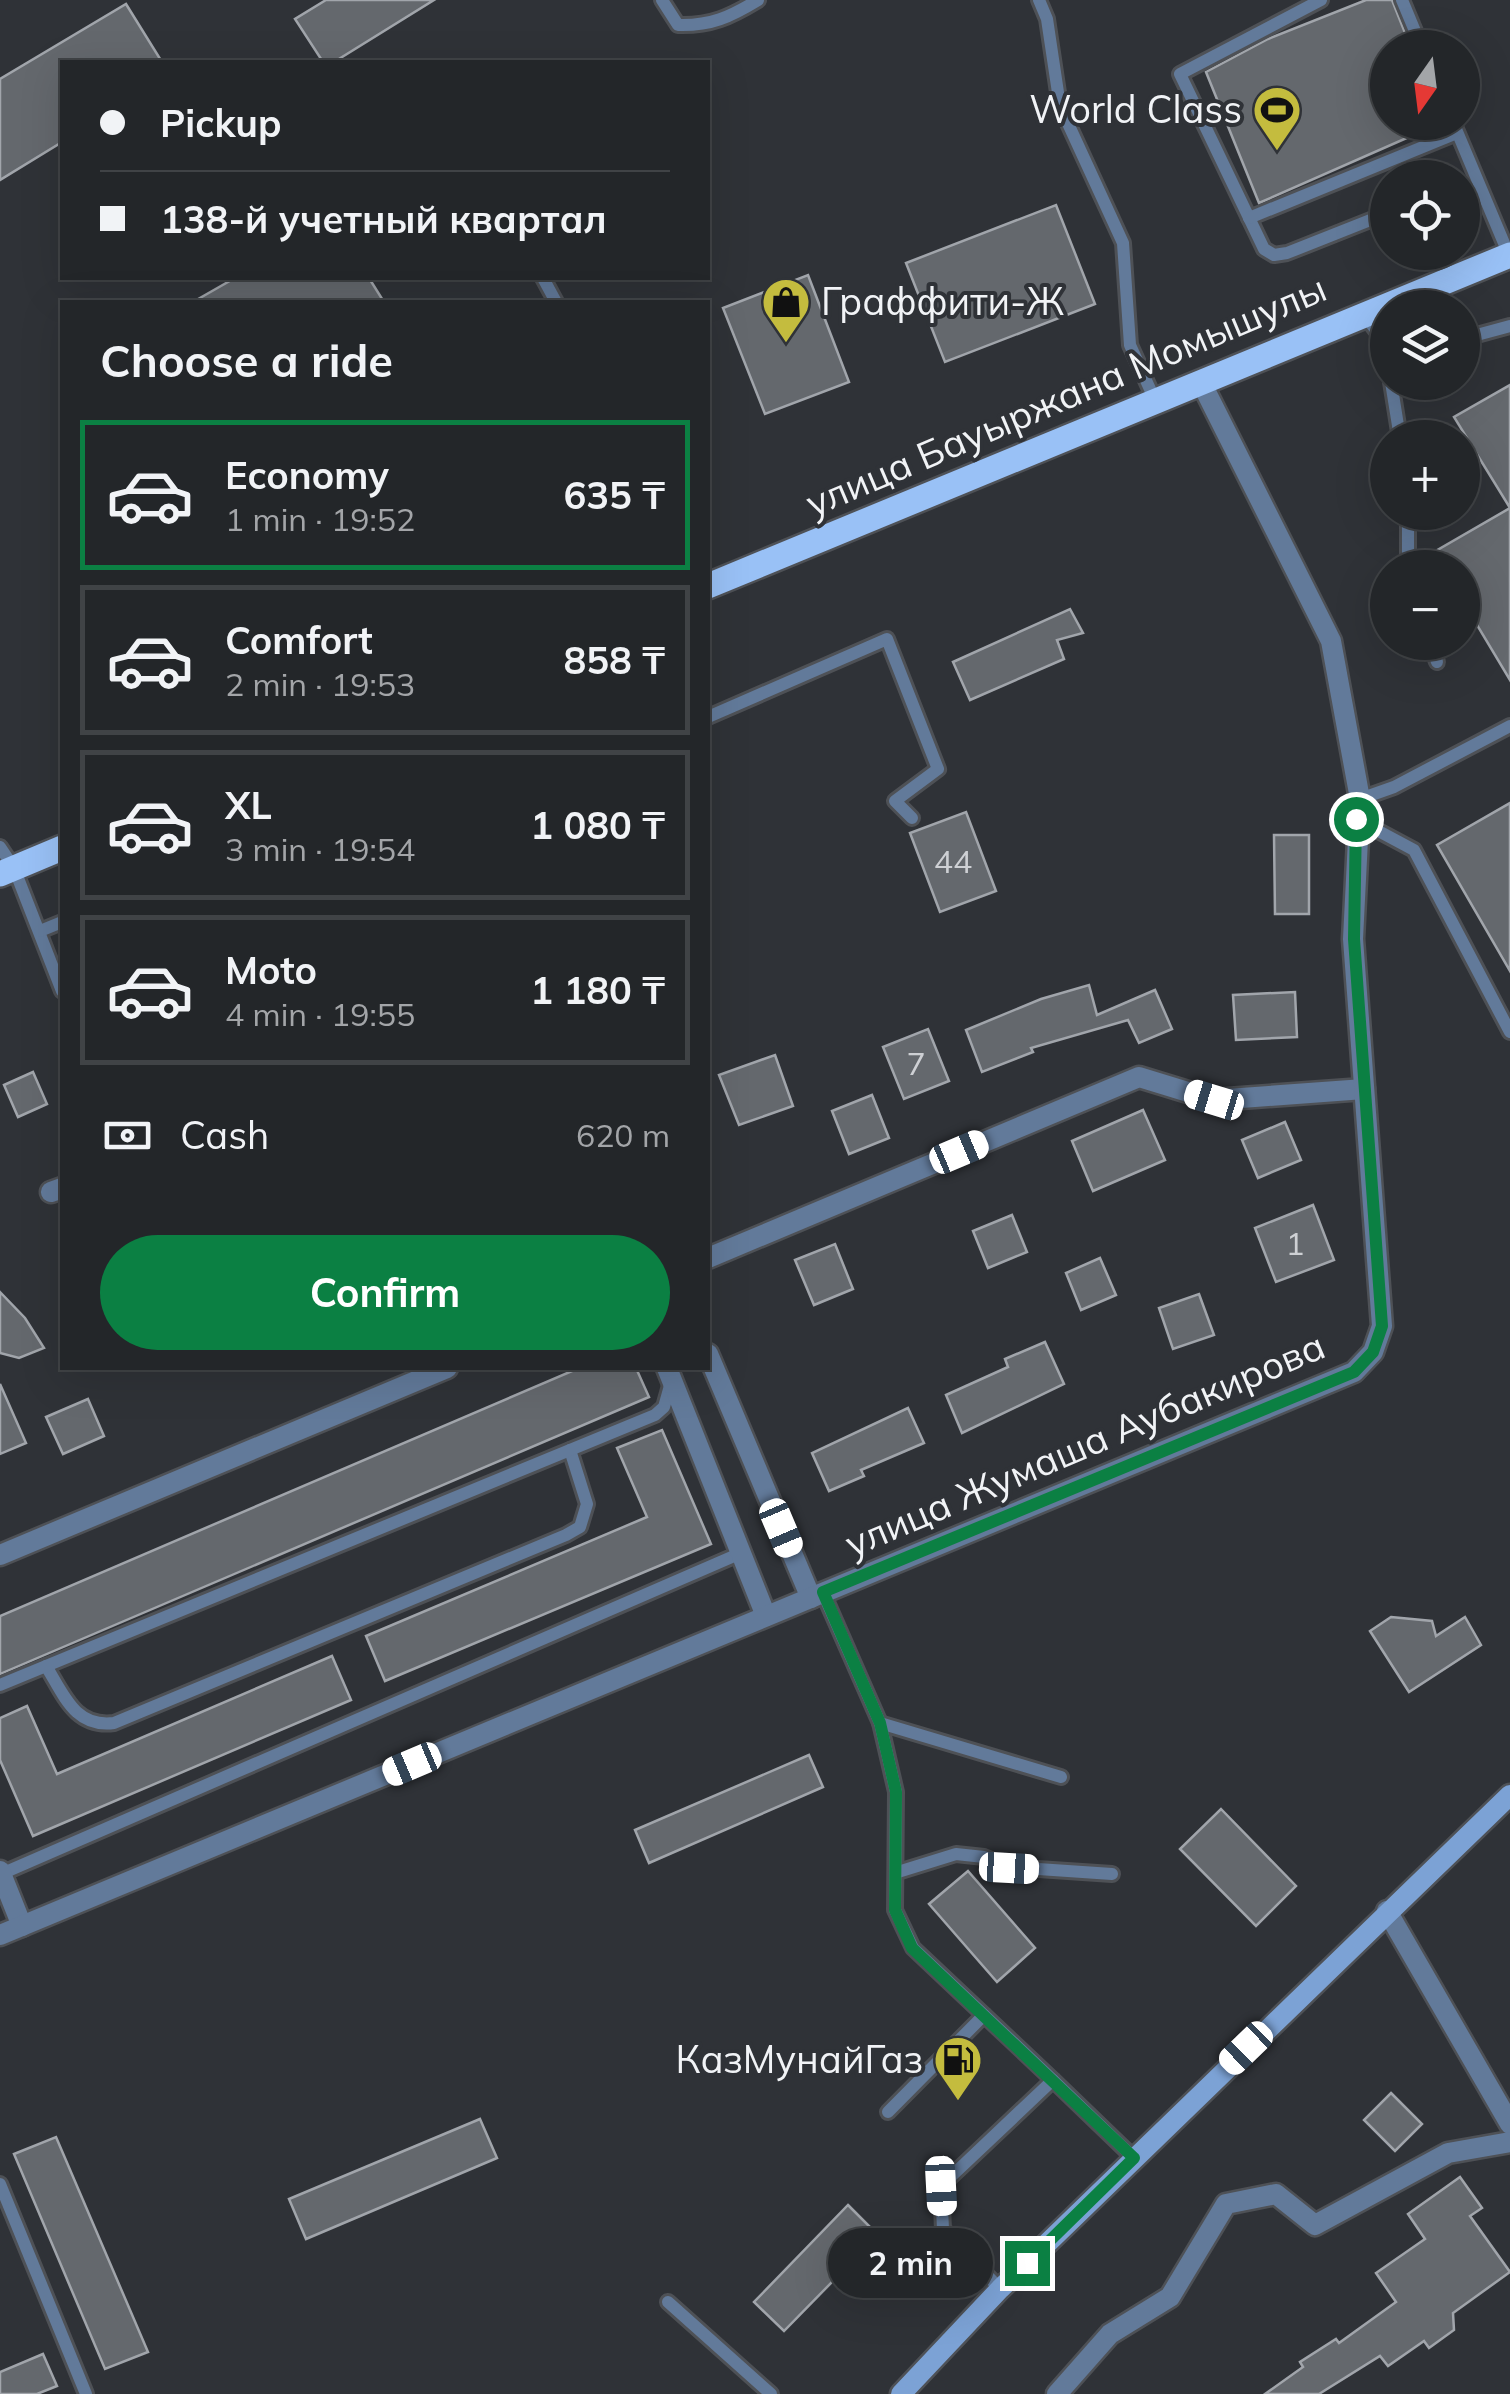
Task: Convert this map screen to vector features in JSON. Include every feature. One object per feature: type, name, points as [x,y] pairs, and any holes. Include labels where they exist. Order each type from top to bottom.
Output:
[{"type":"main road","name":"улица Бауыржана Момышулы","points":[[710,585],[1154,398],[1510,255]]},
{"type":"main road","points":[[5,863],[60,849]]},
{"type":"main road","points":[[901,2394],[1000,2289],[1510,1794]]},
{"type":"street","name":"улица Жумаша Аубакирова","points":[[0,1935],[1354,1372],[1373,1352],[1382,1326],[1354,939],[1358,809],[1331,641],[1201,382]]},
{"type":"street","points":[[710,1257],[1139,1077],[1214,1100],[1364,1089]]},
{"type":"street","points":[[710,1358],[817,1595]]},
{"type":"street","points":[[0,1555],[442,1370]]},
{"type":"street","points":[[669,1374],[766,1616]]},
{"type":"street","points":[[1,1872],[22,1926]]},
{"type":"street","points":[[1387,1911],[1510,2124]]},
{"type":"street","points":[[1057,2394],[1110,2334],[1170,2296],[1226,2204],[1276,2194],[1315,2225],[1448,2153],[1510,2142]]},
{"type":"lane","points":[[662,0],[678,25],[704,26],[725,20],[758,0]]},
{"type":"lane","points":[[1039,0],[1048,19],[1060,106],[1123,242],[1130,346],[1154,398]]},
{"type":"lane","points":[[1321,0],[1180,74],[1264,250],[1274,255],[1370,220]]},
{"type":"lane","points":[[1402,0],[1414,30]]},
{"type":"lane","points":[[1249,218],[1428,140]]},
{"type":"lane","points":[[1480,202],[1510,255]]},
{"type":"lane","points":[[1362,314],[1370,324]]},
{"type":"lane","points":[[1480,334],[1510,326]]},
{"type":"lane","points":[[710,716],[888,639],[938,770],[895,801],[912,818]]},
{"type":"lane","points":[[1510,726],[1358,809],[1414,850],[1510,1032]]},
{"type":"lane","points":[[5,863],[40,932],[60,987]]},
{"type":"lane","points":[[40,932],[60,923]]},
{"type":"lane","points":[[0,1685],[655,1415],[664,1407],[669,1374]]},
{"type":"lane","points":[[46,1666],[74,1712],[85,1721],[114,1722],[566,1535],[580,1526],[587,1504],[570,1450]]},
{"type":"lane","points":[[1,1872],[741,1553]]},
{"type":"lane","points":[[817,1595],[880,1723],[896,1792],[895,1910],[912,1948],[1134,2158]]},
{"type":"lane","points":[[880,1723],[1061,1777]]},
{"type":"lane","points":[[898,1872],[956,1854],[984,1857],[1009,1868],[1112,1874]]},
{"type":"lane","points":[[888,2112],[984,2015]]},
{"type":"lane","points":[[1000,2289],[943,2228],[941,2186],[1053,2080]]},
{"type":"lane","points":[[0,2184],[86,2394]]},
{"type":"lane","points":[[668,2302],[771,2394]]},
{"type":"building","points":[[326,0],[434,0],[337,60],[322,60],[295,19]]},
{"type":"building","points":[[1366,0],[1392,0],[1404,30],[1370,30],[1370,140],[1402,140],[1259,203],[1206,72],[1268,39]]},
{"type":"building","points":[[126,4],[161,60],[60,60],[60,143],[0,180],[0,79]]},
{"type":"building","points":[[1056,205],[1095,304],[945,362],[906,263]]},
{"type":"building","points":[[808,275],[849,382],[765,414],[723,308]]},
{"type":"building","points":[[232,280],[370,280],[383,300],[196,300]]},
{"type":"building","points":[[1510,385],[1510,508],[1480,459],[1480,420],[1454,417]]},
{"type":"building","points":[[1510,508],[1510,680],[1480,630],[1480,550],[1437,550],[1472,530],[1480,530],[1480,525]]},
{"type":"building","points":[[1070,609],[1083,633],[1057,640],[1064,659],[970,700],[953,662]]},
{"type":"building","points":[[1510,803],[1510,971],[1437,845]]},
{"type":"building","points":[[966,812],[996,891],[940,912],[910,833]]},
{"type":"building","points":[[1274,835],[1309,835],[1309,914],[1275,914]]},
{"type":"building","points":[[1089,985],[1097,1015],[1155,990],[1172,1029],[1139,1043],[1128,1020],[1031,1048],[1033,1052],[982,1072],[966,1030],[1041,999]]},
{"type":"building","points":[[1295,992],[1297,1037],[1236,1040],[1233,995]]},
{"type":"building","points":[[928,1029],[949,1081],[904,1099],[883,1047]]},
{"type":"building","points":[[775,1055],[793,1106],[739,1125],[719,1075]]},
{"type":"building","points":[[33,1072],[47,1104],[18,1117],[4,1085]]},
{"type":"building","points":[[872,1095],[889,1138],[849,1154],[832,1111]]},
{"type":"building","points":[[1143,1110],[1165,1160],[1093,1191],[1072,1141]]},
{"type":"building","points":[[1285,1122],[1301,1160],[1258,1178],[1242,1140]]},
{"type":"building","points":[[1313,1205],[1334,1260],[1276,1282],[1255,1228]]},
{"type":"building","points":[[1012,1215],[1027,1252],[988,1268],[973,1231]]},
{"type":"building","points":[[835,1244],[853,1289],[814,1305],[795,1260]]},
{"type":"building","points":[[1100,1258],[1116,1295],[1081,1310],[1066,1273]]},
{"type":"building","points":[[0,1292],[25,1318],[44,1348],[19,1358],[0,1353]]},
{"type":"building","points":[[1199,1294],[1214,1335],[1173,1349],[1159,1308]]},
{"type":"building","points":[[1045,1342],[1064,1384],[962,1433],[946,1395],[1008,1367],[1005,1359]]},
{"type":"building","points":[[574,1370],[637,1370],[649,1397],[0,1674],[0,1616]]},
{"type":"building","points":[[0,1384],[26,1443],[0,1454]]},
{"type":"building","points":[[88,1399],[104,1436],[63,1454],[46,1417]]},
{"type":"building","points":[[908,1408],[924,1443],[861,1470],[864,1476],[829,1491],[812,1453]]},
{"type":"building","points":[[662,1430],[711,1544],[385,1681],[366,1636],[647,1517],[617,1448]]},
{"type":"building","points":[[1391,1617],[1432,1621],[1436,1636],[1465,1617],[1481,1645],[1409,1692],[1370,1631]]},
{"type":"building","points":[[332,1656],[351,1700],[33,1836],[0,1760],[0,1718],[27,1706],[57,1774]]},
{"type":"building","points":[[809,1755],[823,1787],[649,1863],[635,1830]]},
{"type":"building","points":[[1221,1809],[1296,1886],[1256,1926],[1180,1849]]},
{"type":"building","points":[[968,1871],[1035,1948],[997,1982],[929,1904]]},
{"type":"building","points":[[1391,2093],[1422,2124],[1395,2151],[1364,2120]]},
{"type":"building","points":[[480,2119],[497,2158],[306,2239],[289,2199]]},
{"type":"building","points":[[56,2137],[148,2352],[105,2369],[14,2154]]},
{"type":"building","points":[[1460,2177],[1482,2208],[1470,2216],[1510,2272],[1453,2313],[1454,2330],[1429,2348],[1424,2341],[1388,2366],[1380,2356],[1319,2394],[1265,2394],[1303,2367],[1300,2362],[1336,2339],[1339,2343],[1396,2302],[1376,2273],[1425,2239],[1408,2214]]},
{"type":"building","points":[[848,2205],[878,2235],[784,2331],[754,2302]]},
{"type":"building","points":[[43,2354],[57,2386],[37,2394],[0,2394],[0,2372]]},
{"type":"place","name":"World Class","points":[[1277,152]]},
{"type":"place","name":"Граффити-Ж","points":[[786,344]]},
{"type":"place","name":"КазМунайГаз","points":[[958,2102]]},
{"type":"route","points":[[1027,2263],[1134,2158],[912,1948],[895,1910],[896,1792],[880,1723],[823,1592],[1354,1372],[1373,1352],[1382,1326],[1354,939],[1356,819]]}]
